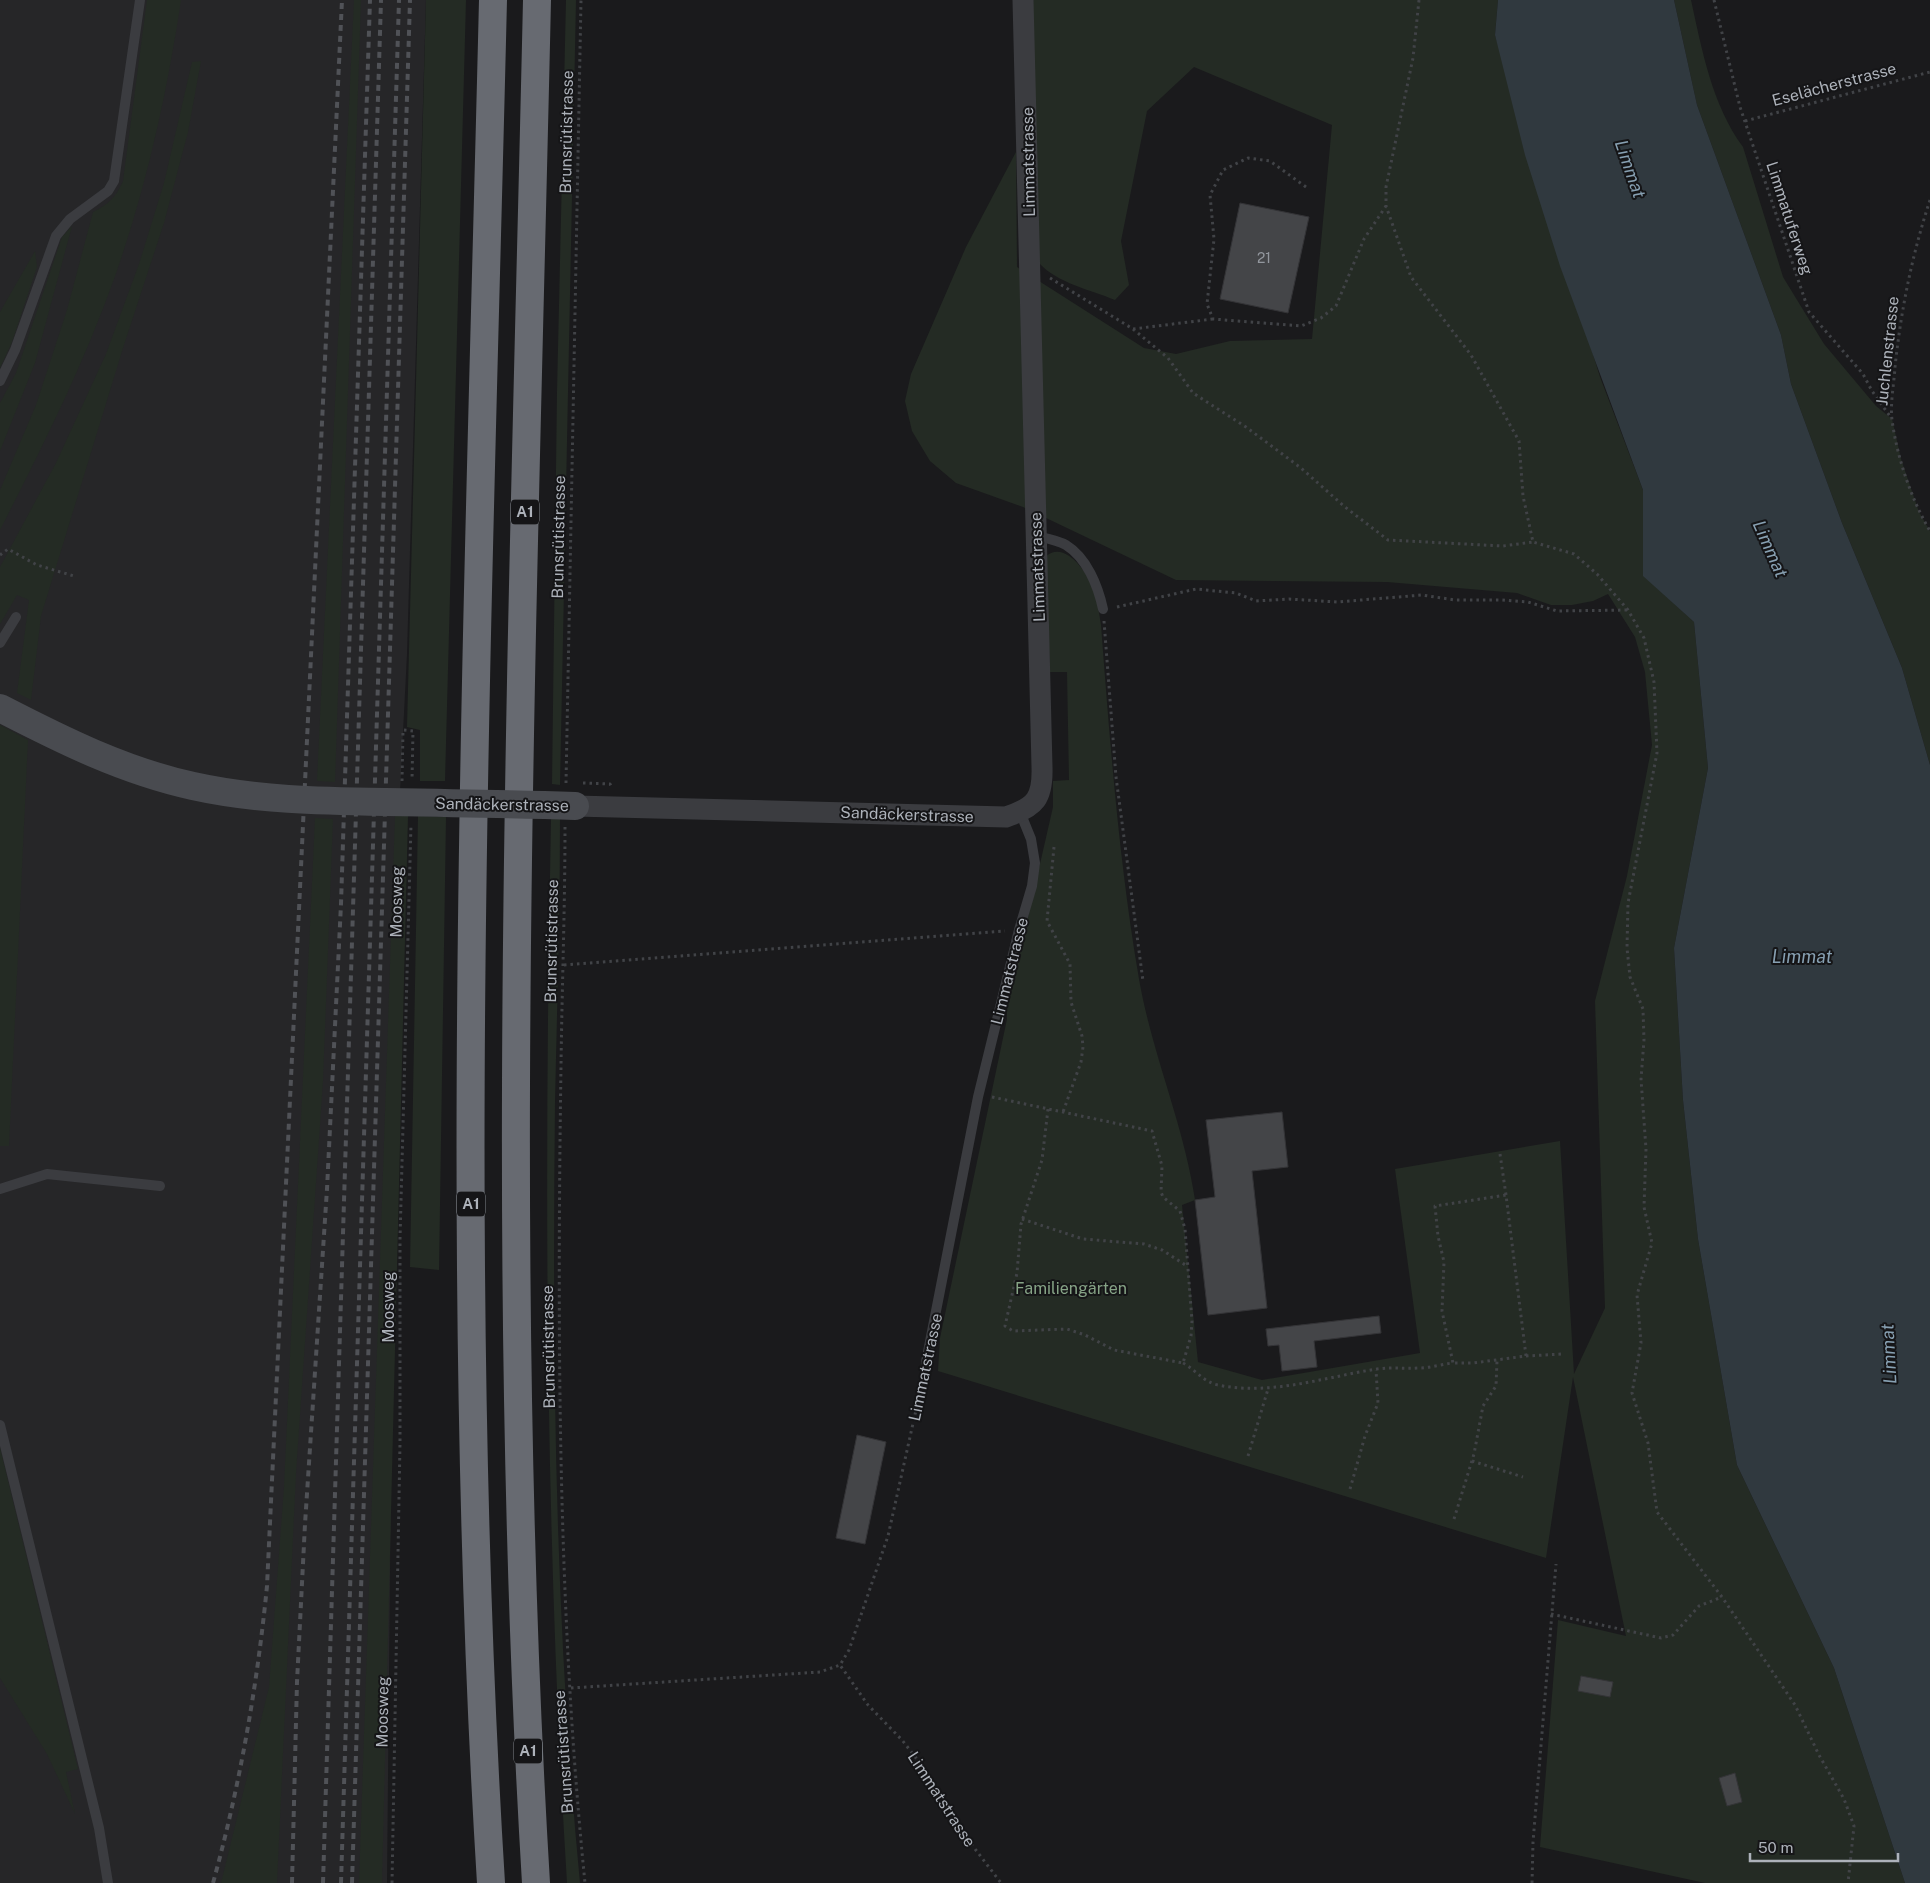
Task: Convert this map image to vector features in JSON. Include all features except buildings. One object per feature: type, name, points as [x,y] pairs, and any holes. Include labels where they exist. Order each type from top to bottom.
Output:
[{"type":"highway","name":"A1","points":[[491,1883],[477,1585],[472,1383],[471,1161],[476,757],[493,0]]},
{"type":"highway","name":"A1","points":[[536,1883],[525,1689],[519,1526],[515,1134],[520,738],[537,0]]},
{"type":"street","name":"Limmatstrasse","points":[[1020,812],[1036,800],[1042,787],[1023,0]]},
{"type":"street","name":"Sandäckerstrasse","points":[[0,708],[67,742],[131,769],[191,786],[236,794],[299,800],[568,800],[1006,817],[1020,812]]},
{"type":"lane","points":[[0,381],[15,350],[56,236],[70,219],[108,191],[114,181],[140,0]]},
{"type":"lane","points":[[1036,536],[1066,544],[1084,561],[1094,580],[1103,609]]},
{"type":"lane","points":[[0,643],[16,617]]},
{"type":"lane","name":"Limmatstrasse","points":[[926,1362],[979,1094],[1019,930],[1032,886],[1035,863],[1031,839],[1020,812]]},
{"type":"lane","points":[[0,1189],[47,1174],[160,1186]]},
{"type":"lane","points":[[0,1425],[99,1828],[108,1883]]},
{"type":"path","name":"Brunsrütistrasse","points":[[581,0],[568,800],[560,1074],[560,1324],[565,1558],[571,1688],[585,1883]]},
{"type":"path","points":[[1419,0],[1413,58],[1386,187],[1386,206],[1411,277],[1471,355],[1519,441],[1523,496],[1533,542]]},
{"type":"path","name":"Limmatuferweg","points":[[1714,0],[1745,121],[1808,312],[1825,334],[1863,374],[1872,391],[1892,419]]},
{"type":"path","name":"Eselächerstrasse","points":[[1745,121],[1930,72]]},
{"type":"path","points":[[1213,318],[1207,304],[1214,239],[1210,195],[1223,170],[1248,158],[1270,161],[1306,187]]},
{"type":"path","name":"Juchlenstrasse","points":[[1930,200],[1909,273],[1898,337],[1892,419],[1901,459],[1919,512],[1930,531]]},
{"type":"path","points":[[1133,329],[1213,318],[1301,326],[1321,318],[1336,306],[1364,239],[1386,206]]},
{"type":"path","points":[[1030,267],[1133,329],[1168,358],[1193,393],[1246,427],[1302,468],[1345,507],[1388,540],[1503,546],[1533,542],[1574,554],[1596,574],[1628,610],[1644,638],[1652,673],[1657,745],[1628,903],[1627,948],[1630,976],[1643,1009],[1644,1040],[1641,1079],[1646,1149],[1644,1207],[1652,1243],[1637,1295],[1641,1343],[1632,1393],[1648,1443],[1657,1512],[1722,1597],[1795,1705],[1819,1755],[1844,1799],[1854,1826],[1848,1883]]},
{"type":"path","points":[[0,555],[8,549],[37,565],[74,576]]},
{"type":"path","points":[[1143,981],[1116,777],[1103,609],[1125,606],[1196,589],[1209,588],[1236,593],[1256,600],[1289,599],[1310,602],[1370,601],[1400,596],[1422,595],[1448,600],[1528,602],[1557,611],[1628,610]]},
{"type":"path","points":[[402,786],[403,730],[413,732],[412,790]]},
{"type":"path","points":[[568,800],[610,784],[614,791]]},
{"type":"path","name":"Moosweg","points":[[392,1883],[400,1444],[400,1239],[411,819]]},
{"type":"path","points":[[1054,847],[1047,921],[1070,964],[1072,1002],[1082,1036],[1083,1047],[1081,1062],[1063,1112]]},
{"type":"path","points":[[564,965],[1019,930]]},
{"type":"path","points":[[979,1094],[1152,1131],[1162,1166],[1161,1192],[1163,1197],[1175,1205],[1182,1218],[1192,1321],[1191,1336],[1183,1363]]},
{"type":"path","points":[[1048,1109],[1042,1160],[1022,1219],[1017,1274],[1004,1322],[1008,1329],[1020,1331],[1048,1328],[1067,1329],[1114,1350],[1183,1363],[1195,1370],[1202,1379],[1218,1385],[1268,1389],[1402,1366],[1419,1368],[1453,1363],[1497,1361],[1526,1356],[1562,1354]]},
{"type":"path","points":[[1500,1154],[1526,1356]]},
{"type":"path","points":[[1453,1363],[1442,1311],[1444,1262],[1434,1206],[1506,1195]]},
{"type":"path","points":[[1022,1219],[1083,1238],[1144,1244],[1162,1250],[1188,1266]]},
{"type":"path","points":[[1454,1519],[1472,1461],[1483,1406],[1496,1386],[1497,1361]]},
{"type":"path","name":"Limmatstrasse","points":[[926,1362],[888,1536],[846,1658],[840,1665],[858,1694],[902,1740],[927,1772],[972,1845],[1001,1883]]},
{"type":"path","points":[[1350,1490],[1365,1436],[1378,1403],[1376,1370]]},
{"type":"path","points":[[1248,1456],[1268,1389]]},
{"type":"path","points":[[1472,1461],[1522,1476]]},
{"type":"path","points":[[1532,1883],[1533,1842],[1556,1564]]},
{"type":"path","points":[[1552,1614],[1661,1638],[1673,1635],[1699,1606],[1722,1597]]},
{"type":"path","points":[[571,1688],[820,1672],[840,1665]]},
{"type":"shaded area","points":[[0,0],[426,0],[407,654],[397,851],[387,1883],[274,1883],[269,1697],[223,1883],[0,1883]]},
{"type":"green space","points":[[147,0],[181,0],[169,71],[146,176],[114,279],[89,343],[46,437],[0,530],[0,490],[36,405],[67,310],[93,212],[111,200],[123,181]]},
{"type":"green space","points":[[354,0],[361,0],[335,782],[317,781]]},
{"type":"green space","points":[[426,0],[466,0],[445,781],[420,781],[420,730],[407,727]]},
{"type":"green space","points":[[566,0],[576,0],[560,785],[552,784],[557,392]]},
{"type":"green space","name":"Familiengärten","points":[[1031,0],[1498,0],[1495,35],[1600,377],[1643,490],[1643,575],[1694,622],[1708,768],[1674,948],[1683,1100],[1698,1239],[1737,1465],[1834,1668],[1905,1883],[1705,1883],[1540,1847],[1558,1620],[1626,1636],[1573,1377],[1546,1558],[938,1371],[940,1338],[1007,1019],[1007,1008],[1053,807],[1053,781],[1069,780],[1067,672],[1050,672],[1045,557],[1052,552],[1060,552],[1074,559],[1090,580],[1098,606],[1121,847],[1139,979],[1152,1035],[1183,1144],[1195,1200],[1182,1205],[1198,1362],[1262,1380],[1420,1353],[1395,1169],[1560,1141],[1574,1374],[1605,1308],[1595,1001],[1627,876],[1652,745],[1645,672],[1635,637],[1608,594],[1593,601],[1572,605],[1551,605],[1517,593],[1387,582],[1176,580],[1023,507],[956,483],[930,461],[912,431],[905,401],[911,374],[966,247],[1016,152],[1017,267],[1144,348],[1176,354],[1230,341],[1312,339],[1332,125],[1194,67],[1147,111],[1121,241],[1129,285],[1115,300],[1065,281],[1046,270],[1039,263]]},
{"type":"green space","points":[[1674,0],[1691,0],[1709,76],[1723,113],[1743,147],[1783,277],[1824,344],[1876,406],[1892,419],[1901,459],[1919,512],[1930,531],[1930,765],[1902,668],[1842,523],[1791,384],[1781,335],[1697,105]]},
{"type":"green space","points":[[201,61],[188,132],[164,223],[123,348],[41,616],[31,700],[17,693],[29,600],[17,595],[0,624],[0,567],[56,463],[106,354],[139,264],[164,183],[192,62]]},
{"type":"green space","points":[[72,226],[35,363],[0,451],[0,403],[16,373],[62,237]]},
{"type":"green space","points":[[35,251],[37,267],[12,342],[0,368],[0,312]]},
{"type":"green space","points":[[0,725],[28,740],[9,1146],[0,1146]]},
{"type":"green space","points":[[395,816],[408,816],[382,1883],[359,1883]]},
{"type":"green space","points":[[418,816],[446,817],[439,1270],[410,1267]]},
{"type":"green space","points":[[315,818],[333,819],[323,1081],[296,1473],[277,1883],[221,1883],[269,1687],[284,1487]]},
{"type":"green space","points":[[551,819],[560,819],[554,1200],[557,1493],[565,1688],[580,1883],[567,1883],[554,1617],[550,1484],[547,1085]]},
{"type":"green space","points":[[0,1448],[78,1769],[66,1772],[75,1814],[47,1754],[0,1678]]},
{"type":"water","name":"Limmat","points":[[1498,0],[1674,0],[1697,105],[1781,335],[1791,384],[1842,523],[1902,668],[1930,765],[1930,1883],[1905,1883],[1834,1668],[1737,1465],[1698,1239],[1683,1100],[1674,948],[1708,768],[1694,622],[1643,576],[1643,490],[1560,266],[1525,155],[1495,35]]},
{"type":"railway","points":[[213,1883],[239,1773],[253,1699],[267,1586],[342,0]]},
{"type":"railway","points":[[292,1883],[297,1682],[305,1524],[327,1189],[341,904],[370,0]]},
{"type":"railway","points":[[323,1883],[381,0]]},
{"type":"railway","points":[[341,1883],[399,0]]},
{"type":"railway","points":[[352,1883],[410,0]]}]
